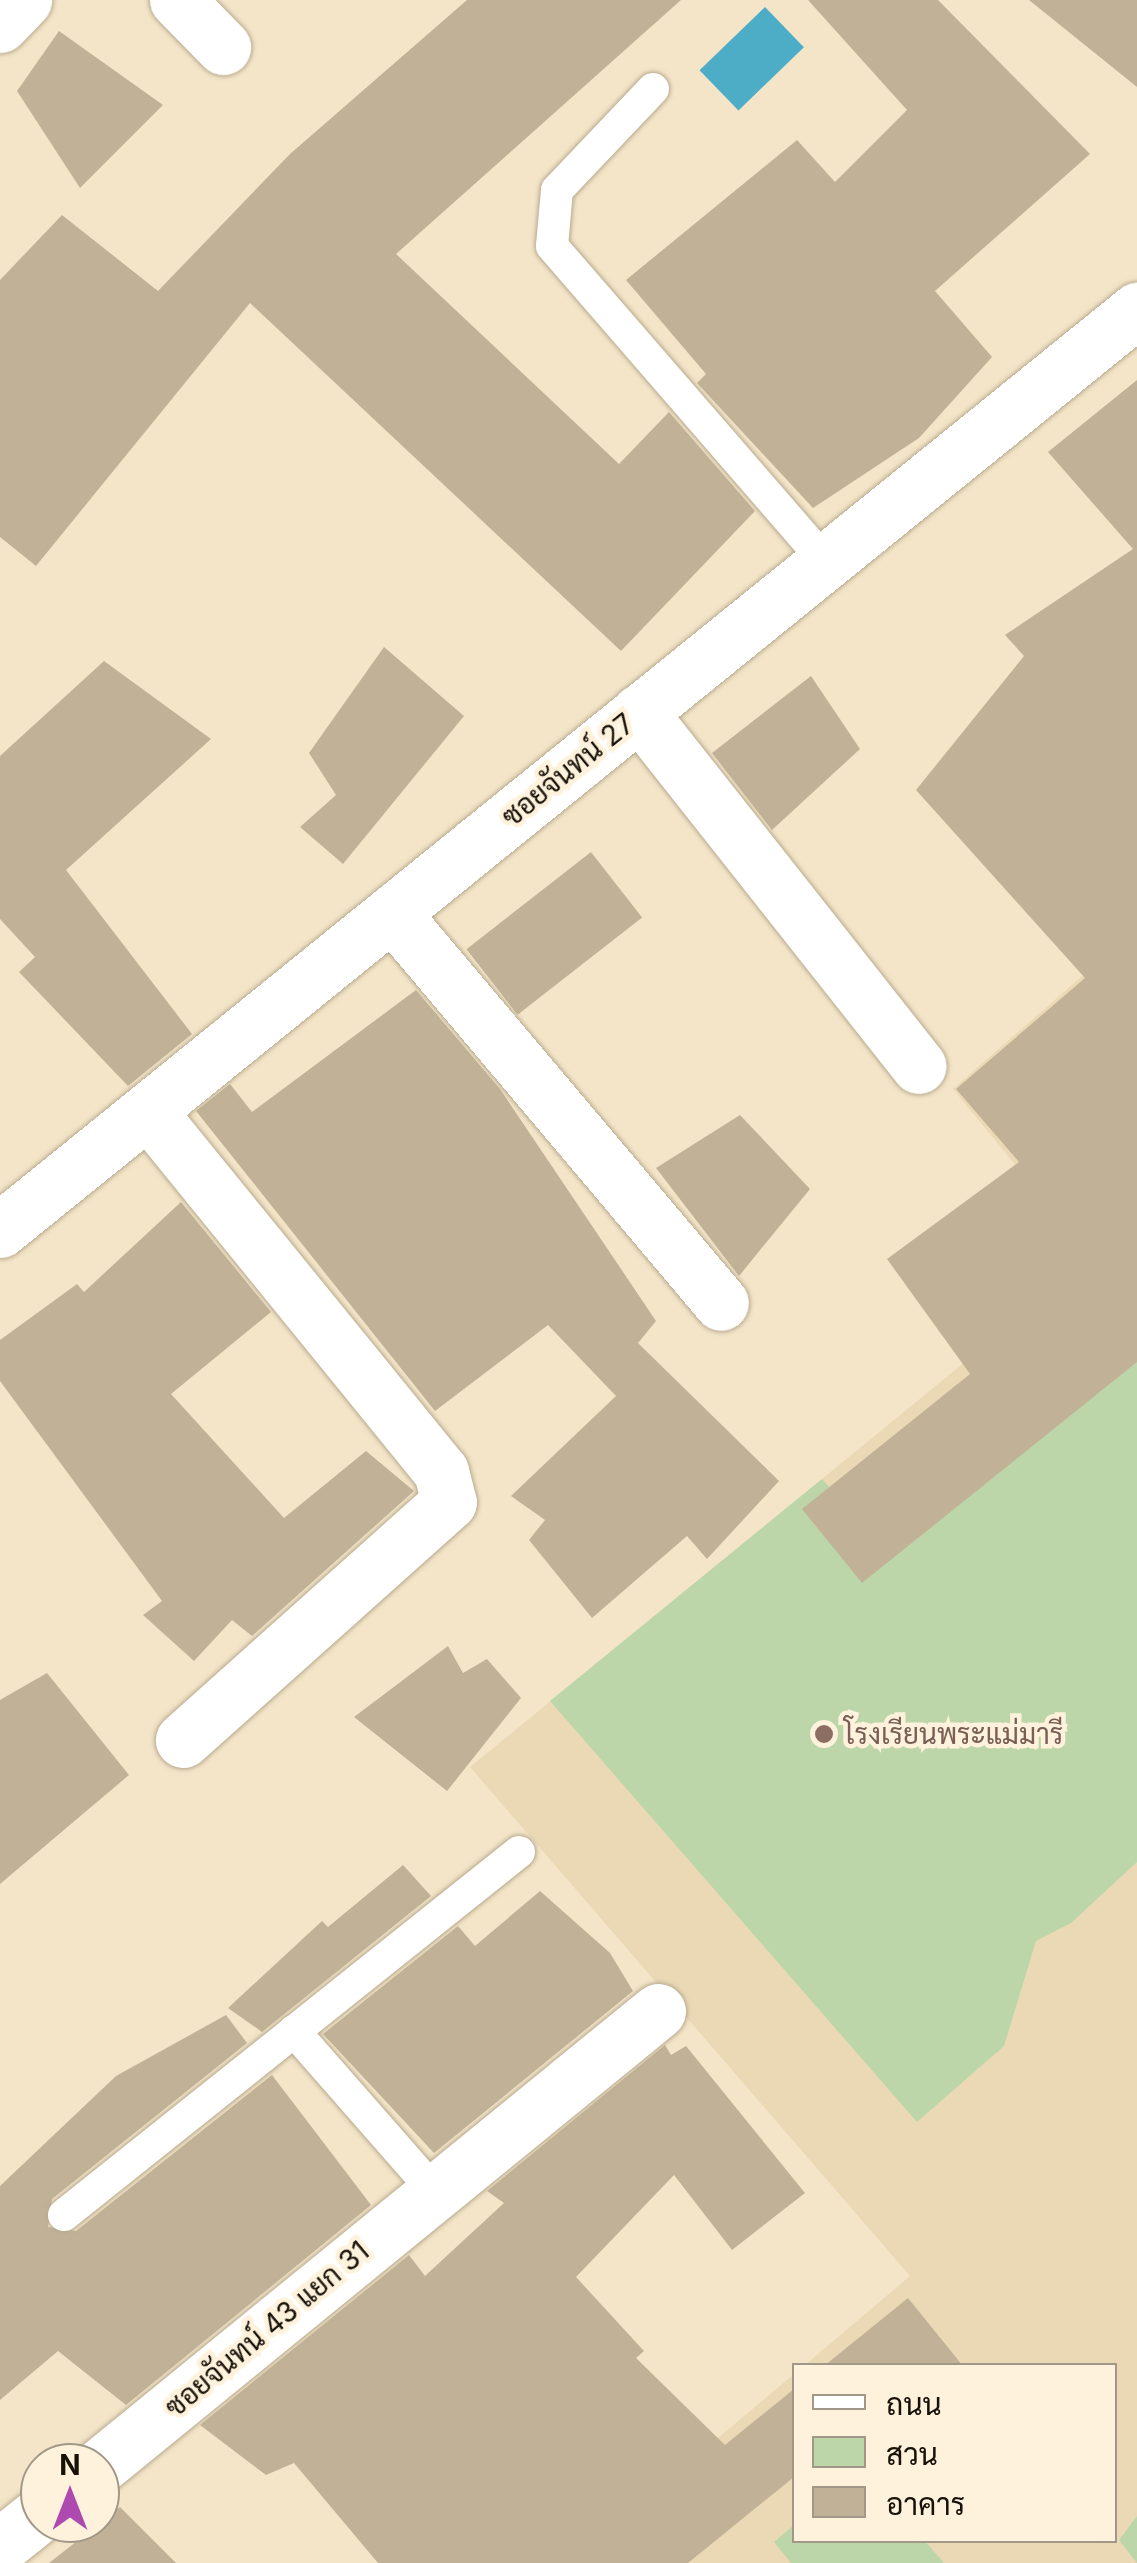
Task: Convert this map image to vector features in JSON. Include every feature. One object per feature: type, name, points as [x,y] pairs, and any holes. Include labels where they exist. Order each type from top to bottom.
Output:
[{"type":"street","points":[[0,26],[24,0]]},
{"type":"street","points":[[178,0],[223,47]]},
{"type":"street","name":"ซอยจันทน์ 27","points":[[8,1210],[148,1111],[1137,310]]},
{"type":"street","points":[[640,712],[919,1066]]},
{"type":"street","points":[[392,912],[721,1303]]},
{"type":"street","points":[[148,1111],[441,1470],[448,1502],[183,1740]]},
{"type":"street","name":"ซอยจันทน์ 43 แยก 31","points":[[120,2449],[432,2190],[658,2011]]},
{"type":"street","points":[[0,2546],[20,2530]]},
{"type":"lane","points":[[652,89],[557,190],[552,246],[826,562]]},
{"type":"lane","points":[[64,2215],[519,1852]]},
{"type":"lane","points":[[294,2032],[432,2190]]},
{"type":"shaded area","name":"โรงเรียนพระแม่มารี","points":[[1137,928],[1137,2563],[569,2563],[792,2376],[792,2543],[1117,2543],[1117,2363],[807,2363],[910,2276],[470,1767],[1092,1258],[953,1089]]},
{"type":"green space","points":[[1137,1347],[1137,1862],[1071,1923],[1036,1941],[1004,2046],[917,2122],[550,1701],[822,1479],[881,1543]]},
{"type":"green space","points":[[1137,2516],[1137,2563],[1119,2540]]},
{"type":"green space","points":[[792,2527],[792,2543],[927,2543],[944,2563],[791,2563],[774,2542]]},
{"type":"water","points":[[765,7],[804,47],[738,110],[700,70]]},
{"type":"building","points":[[467,0],[681,0],[396,254],[619,464],[669,412],[755,511],[621,651],[250,303],[36,566],[0,537],[0,280],[62,215],[158,291],[290,154]]},
{"type":"building","points":[[808,0],[938,0],[1090,154],[935,291],[992,357],[919,438],[813,508],[697,383],[706,374],[626,280],[797,140],[835,182],[907,110]]},
{"type":"building","points":[[1029,0],[1137,0],[1137,87]]},
{"type":"building","points":[[59,31],[163,105],[80,188],[17,91]]},
{"type":"building","points":[[1137,380],[1137,1362],[862,1583],[802,1509],[970,1374],[887,1259],[1019,1162],[956,1089],[1085,978],[916,790],[1024,656],[1005,635],[1133,549],[1048,452]]},
{"type":"building","points":[[384,647],[464,716],[343,864],[300,827],[336,795],[309,753]]},
{"type":"building","points":[[104,661],[211,739],[66,870],[192,1034],[128,1086],[19,972],[35,957],[0,919],[0,756]]},
{"type":"building","points":[[811,676],[860,749],[772,830],[712,753]]},
{"type":"building","points":[[591,852],[642,917],[518,1015],[466,949]]},
{"type":"building","points":[[416,990],[500,1089],[656,1321],[638,1343],[779,1481],[707,1559],[687,1536],[592,1618],[529,1540],[545,1520],[511,1496],[616,1396],[548,1325],[435,1411],[196,1111],[230,1084],[252,1112]]},
{"type":"building","points":[[740,1115],[810,1189],[739,1276],[656,1168]]},
{"type":"building","points":[[181,1202],[271,1312],[171,1394],[284,1518],[366,1451],[414,1491],[252,1636],[232,1620],[194,1661],[143,1615],[162,1601],[0,1381],[0,1340],[77,1284],[84,1292]]},
{"type":"building","points":[[448,1646],[463,1673],[487,1659],[521,1698],[447,1791],[354,1717]]},
{"type":"building","points":[[47,1673],[129,1775],[0,1884],[0,1700]]},
{"type":"building","points":[[403,1865],[431,1896],[262,2032],[228,2008],[322,1921],[328,1927]]},
{"type":"building","points":[[540,1891],[610,1953],[633,1991],[434,2153],[323,2034],[458,1926],[475,1946]]},
{"type":"building","points":[[226,2015],[247,2043],[52,2199],[48,2227],[76,2231],[272,2075],[371,2205],[126,2405],[58,2351],[0,2400],[0,2186],[116,2076]]},
{"type":"building","points":[[665,2045],[671,2055],[686,2046],[805,2193],[732,2250],[674,2175],[576,2277],[644,2351],[636,2358],[725,2445],[792,2391],[792,2479],[688,2563],[378,2563],[294,2463],[266,2475],[200,2425],[409,2255],[425,2276],[504,2203],[487,2191]]},
{"type":"building","points":[[908,2298],[961,2363],[828,2363]]},
{"type":"building","points":[[120,2507],[176,2563],[49,2563],[74,2543],[120,2543]]},
{"type":"place","name":"โรงเรียนพระแม่มารี","points":[[824,1734]]}]
